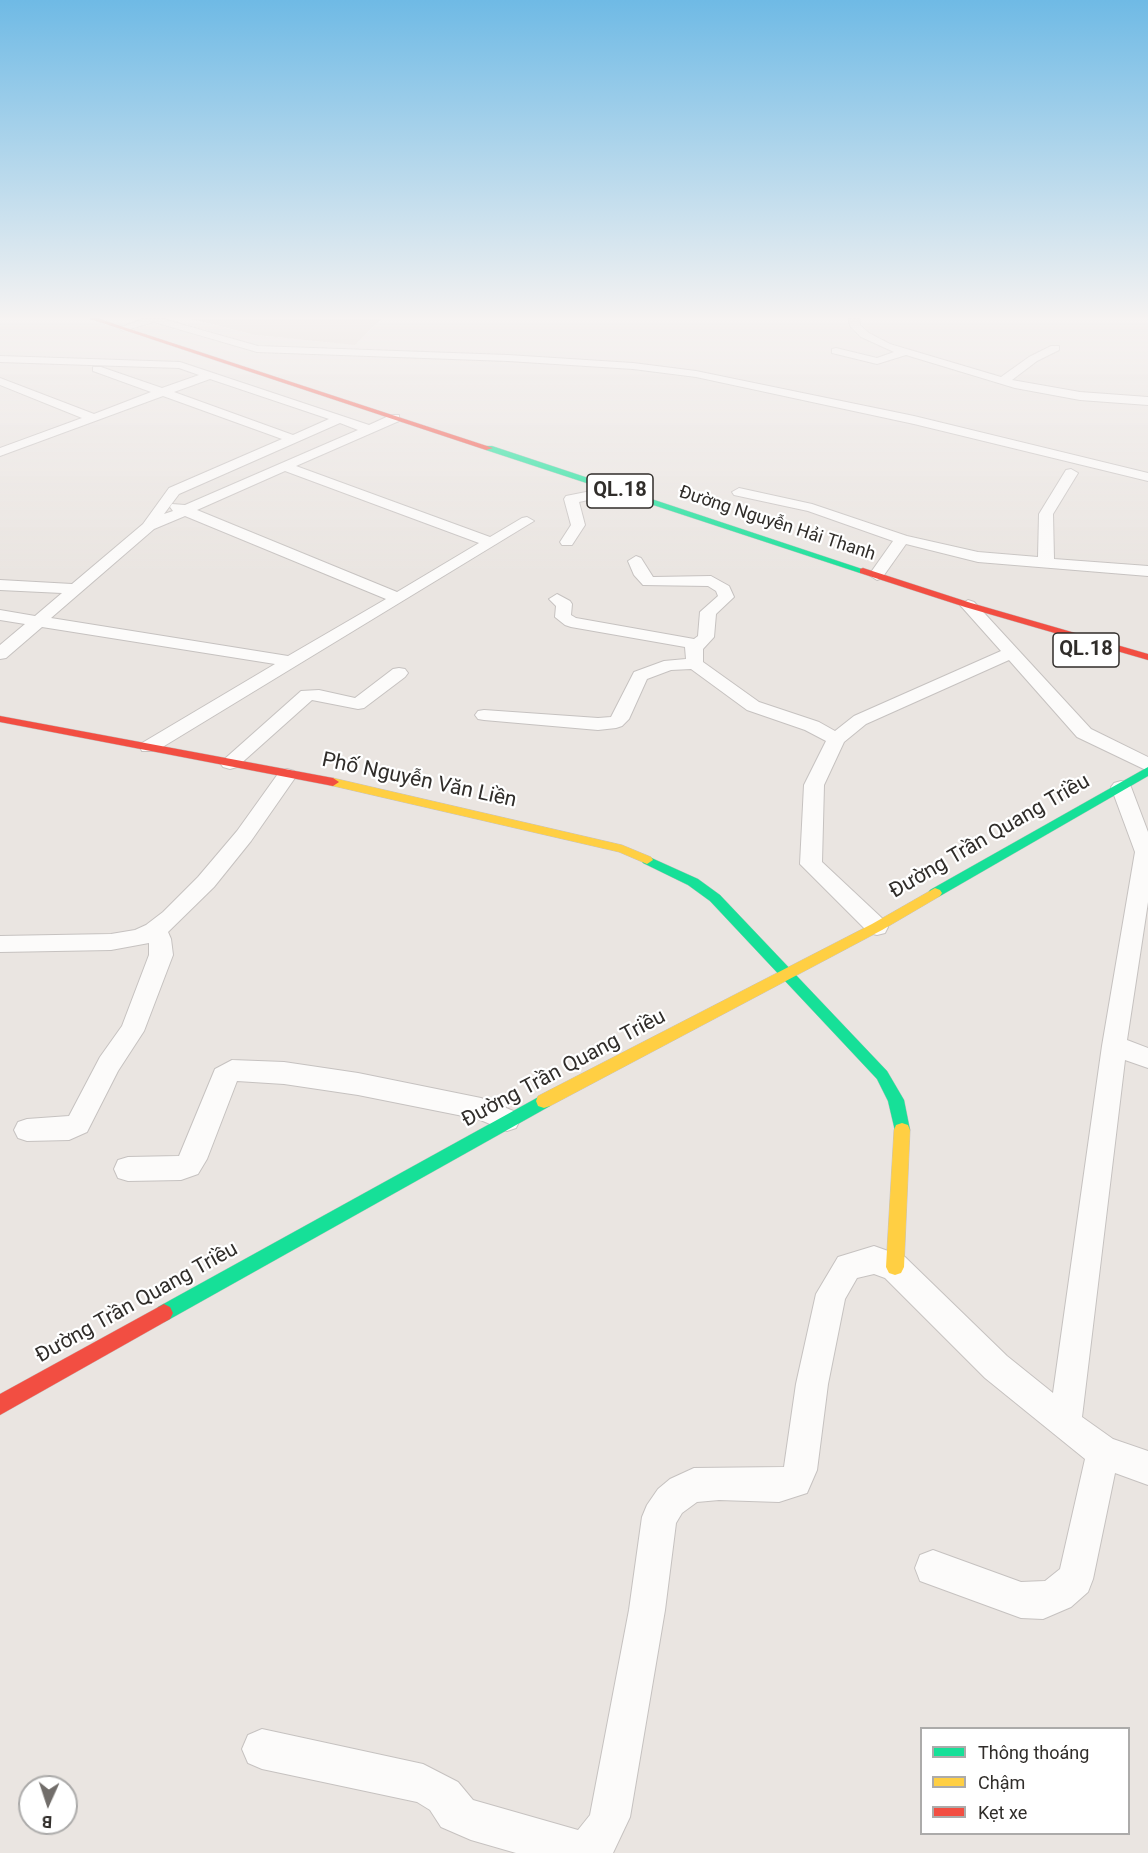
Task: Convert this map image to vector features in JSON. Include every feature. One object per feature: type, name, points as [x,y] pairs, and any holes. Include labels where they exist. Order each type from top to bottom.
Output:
[{"type":"main road","name":"Đường Nguyễn Hải Thanh","points":[[357,405],[1024,623],[1051,628],[1148,657]]},
{"type":"main road","name":"Đường Nguyễn Hải Thanh","points":[[1024,623],[1126,666]]},
{"type":"main road","name":"Phố Nguyễn Văn Liền","points":[[0,719],[338,783],[452,809],[622,849],[693,882],[715,898],[788,974],[882,1075],[896,1100],[902,1123],[895,1268]]},
{"type":"main road","name":"Đường Trần Quang Triều","points":[[0,1405],[507,1120],[877,927],[1148,771]]},
{"type":"street","points":[[62,405],[94,418]]},
{"type":"street","points":[[0,452],[127,405]]},
{"type":"street","points":[[200,405],[293,439]]},
{"type":"street","points":[[300,405],[369,429]]},
{"type":"street","points":[[850,405],[1148,477]]},
{"type":"street","points":[[148,527],[395,418]]},
{"type":"street","points":[[0,654],[148,527],[174,490],[340,419]]},
{"type":"street","points":[[285,466],[490,542]]},
{"type":"street","points":[[1046,563],[1046,513],[1071,473]]},
{"type":"street","points":[[567,542],[578,525],[571,499],[579,495],[616,490]]},
{"type":"street","points":[[739,492],[812,508],[903,539],[978,557],[1148,571]]},
{"type":"street","points":[[166,502],[398,598]]},
{"type":"street","points":[[149,747],[526,521]]},
{"type":"street","points":[[877,575],[903,539]]},
{"type":"street","points":[[484,715],[598,724],[616,722],[620,719],[640,676],[695,656],[706,637],[706,619],[715,605],[726,597],[723,589],[711,581],[649,582],[642,575],[636,561]]},
{"type":"street","points":[[0,585],[75,589]]},
{"type":"street","points":[[558,599],[564,604],[563,617],[571,622],[692,643],[695,656],[753,706],[812,726],[836,739]]},
{"type":"street","points":[[968,605],[1084,733],[1148,765]]},
{"type":"street","points":[[0,615],[291,662]]},
{"type":"street","points":[[877,927],[811,864],[814,785],[836,739],[860,720],[1011,653]]},
{"type":"street","points":[[230,763],[307,695],[319,695],[358,704],[399,673]]},
{"type":"street","points":[[0,944],[111,942],[139,938],[154,931],[171,918],[206,882],[244,836],[287,775]]},
{"type":"street","points":[[1065,1424],[1114,1046],[1145,852],[1121,787]]},
{"type":"street","points":[[27,1130],[69,1129],[78,1124],[109,1064],[132,1030],[146,997],[161,955],[160,939],[154,931]]},
{"type":"street","points":[[1114,1046],[1148,1058]]},
{"type":"street","points":[[128,1169],[181,1168],[188,1165],[193,1159],[224,1076],[232,1070],[284,1073],[358,1084],[481,1109],[507,1120]]},
{"type":"street","points":[[262,1749],[423,1784],[444,1796],[455,1813],[471,1820],[584,1852],[602,1836],[610,1817],[647,1610],[658,1517],[670,1501],[694,1485],[719,1483],[779,1485],[795,1480],[800,1470],[812,1384],[831,1294],[848,1267],[874,1260],[895,1268],[996,1367],[1065,1424],[1103,1452],[1148,1468]]},
{"type":"street","points":[[933,1568],[1021,1600],[1043,1601],[1058,1594],[1075,1579],[1103,1452]]},
{"type":"traffic: fast","points":[[489,448],[863,571]]},
{"type":"traffic: fast","points":[[935,893],[1148,771]]},
{"type":"traffic: fast","points":[[647,860],[693,882],[715,898],[882,1075],[896,1100],[902,1130]]},
{"type":"traffic: fast","points":[[164,1313],[544,1101]]},
{"type":"traffic: slow","points":[[333,782],[622,849],[647,860]]},
{"type":"traffic: slow","points":[[544,1101],[877,927],[935,893]]},
{"type":"traffic: slow","points":[[895,1267],[902,1130]]},
{"type":"traffic: jam","points":[[359,405],[489,448]]},
{"type":"traffic: jam","points":[[863,571],[968,605],[1148,657]]},
{"type":"traffic: jam","points":[[0,719],[333,782]]},
{"type":"traffic: jam","points":[[0,1405],[164,1313]]}]
